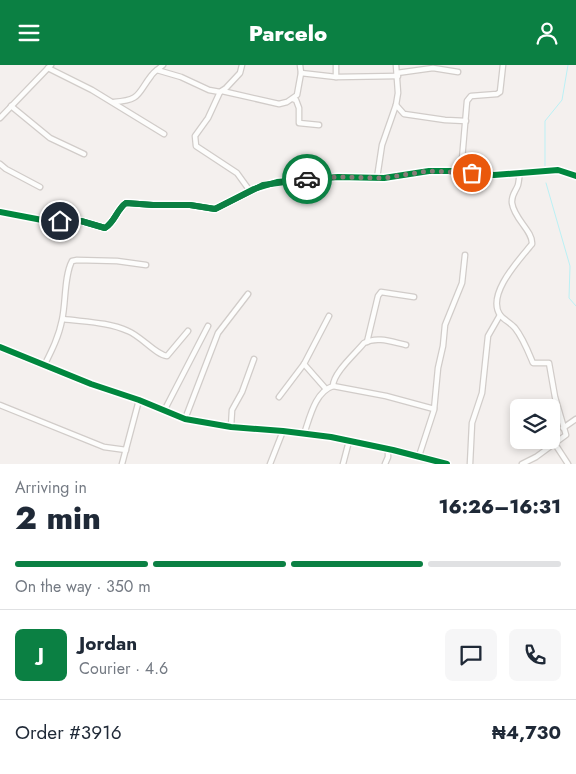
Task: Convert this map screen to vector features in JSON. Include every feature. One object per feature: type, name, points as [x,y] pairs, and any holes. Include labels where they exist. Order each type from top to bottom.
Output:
[{"type":"street","points":[[113,102],[131,100],[137,96],[152,74],[163,65]]},
{"type":"street","points":[[242,65],[240,73],[221,92],[208,118],[194,136],[196,146],[237,173],[250,191]]},
{"type":"street","points":[[158,70],[181,77],[209,91],[279,104],[293,99],[297,95],[302,73],[300,65]]},
{"type":"street","points":[[336,65],[336,77]]},
{"type":"street","points":[[377,178],[382,145],[396,105],[396,65]]},
{"type":"street","points":[[461,171],[466,105],[471,97],[494,96],[500,92],[503,65]]},
{"type":"street","points":[[0,118],[49,67],[113,102],[164,134]]},
{"type":"street","points":[[302,73],[336,77],[397,75],[433,68],[458,72]]},
{"type":"street","points":[[293,99],[298,104],[299,123],[319,125]]},
{"type":"street","points":[[396,105],[404,113],[445,120],[466,121]]},
{"type":"street","points":[[11,107],[50,138],[84,154]]},
{"type":"street","points":[[0,164],[40,187]]},
{"type":"street","points":[[0,212],[42,220],[81,221],[105,228],[111,224],[122,205],[126,203],[190,205],[215,209],[263,185],[293,180],[338,177],[377,178],[428,171],[461,171],[494,175],[558,170],[576,176]]},
{"type":"street","points":[[520,173],[517,188],[512,197],[512,204],[518,220],[532,238],[532,244],[501,285],[498,303],[500,315],[518,333],[529,351],[533,363],[549,363],[555,397],[566,435],[560,440]]},
{"type":"street","points":[[419,457],[434,409],[445,325],[462,283],[465,255]]},
{"type":"street","points":[[46,364],[56,341],[62,319],[68,272],[73,261],[117,261],[146,265]]},
{"type":"street","points":[[333,386],[333,381],[338,373],[367,341],[379,294],[383,291],[414,297]]},
{"type":"street","points":[[185,419],[218,333],[248,294]]},
{"type":"street","points":[[470,464],[472,423],[482,393],[488,336],[500,315]]},
{"type":"street","points":[[280,397],[304,364],[329,316]]},
{"type":"street","points":[[62,319],[109,324],[130,331],[165,356],[188,331]]},
{"type":"street","points":[[164,411],[208,326]]},
{"type":"street","points":[[367,341],[382,340],[406,345]]},
{"type":"street","points":[[0,347],[185,419],[231,427],[283,431],[349,441],[447,464]]},
{"type":"street","points":[[231,427],[232,410],[242,392],[254,359]]},
{"type":"street","points":[[304,364],[326,389]]},
{"type":"street","points":[[304,434],[314,406],[326,389],[333,386],[386,396],[434,409]]},
{"type":"street","points":[[122,464],[139,400]]},
{"type":"street","points":[[0,405],[104,447],[126,450]]},
{"type":"street","points":[[563,428],[576,419]]},
{"type":"street","points":[[270,464],[283,431]]},
{"type":"street","points":[[343,464],[349,441]]},
{"type":"street","points":[[385,464],[388,457],[388,449]]},
{"type":"street","points":[[522,464],[548,449]]},
{"type":"street","points":[[558,449],[568,464]]},
{"type":"waterway","points":[[545,166],[545,121],[562,100],[568,65]]},
{"type":"waterway","points":[[546,183],[570,266],[569,298],[576,306]]},
{"type":"cycle path","points":[[0,212],[42,220],[81,221],[105,228],[126,203],[190,205],[215,209],[254,189],[277,182],[338,177],[384,178],[429,171],[461,171],[494,175],[558,170],[576,176]]},
{"type":"cycle path","points":[[0,347],[185,419],[231,427],[331,437],[447,464]]},
{"type":"way so far","points":[[307,179],[338,177],[384,178],[428,171],[472,173]]},
{"type":"route","points":[[60,221],[81,221],[105,228],[111,224],[122,205],[126,203],[190,205],[215,209],[263,185],[307,179]]}]
